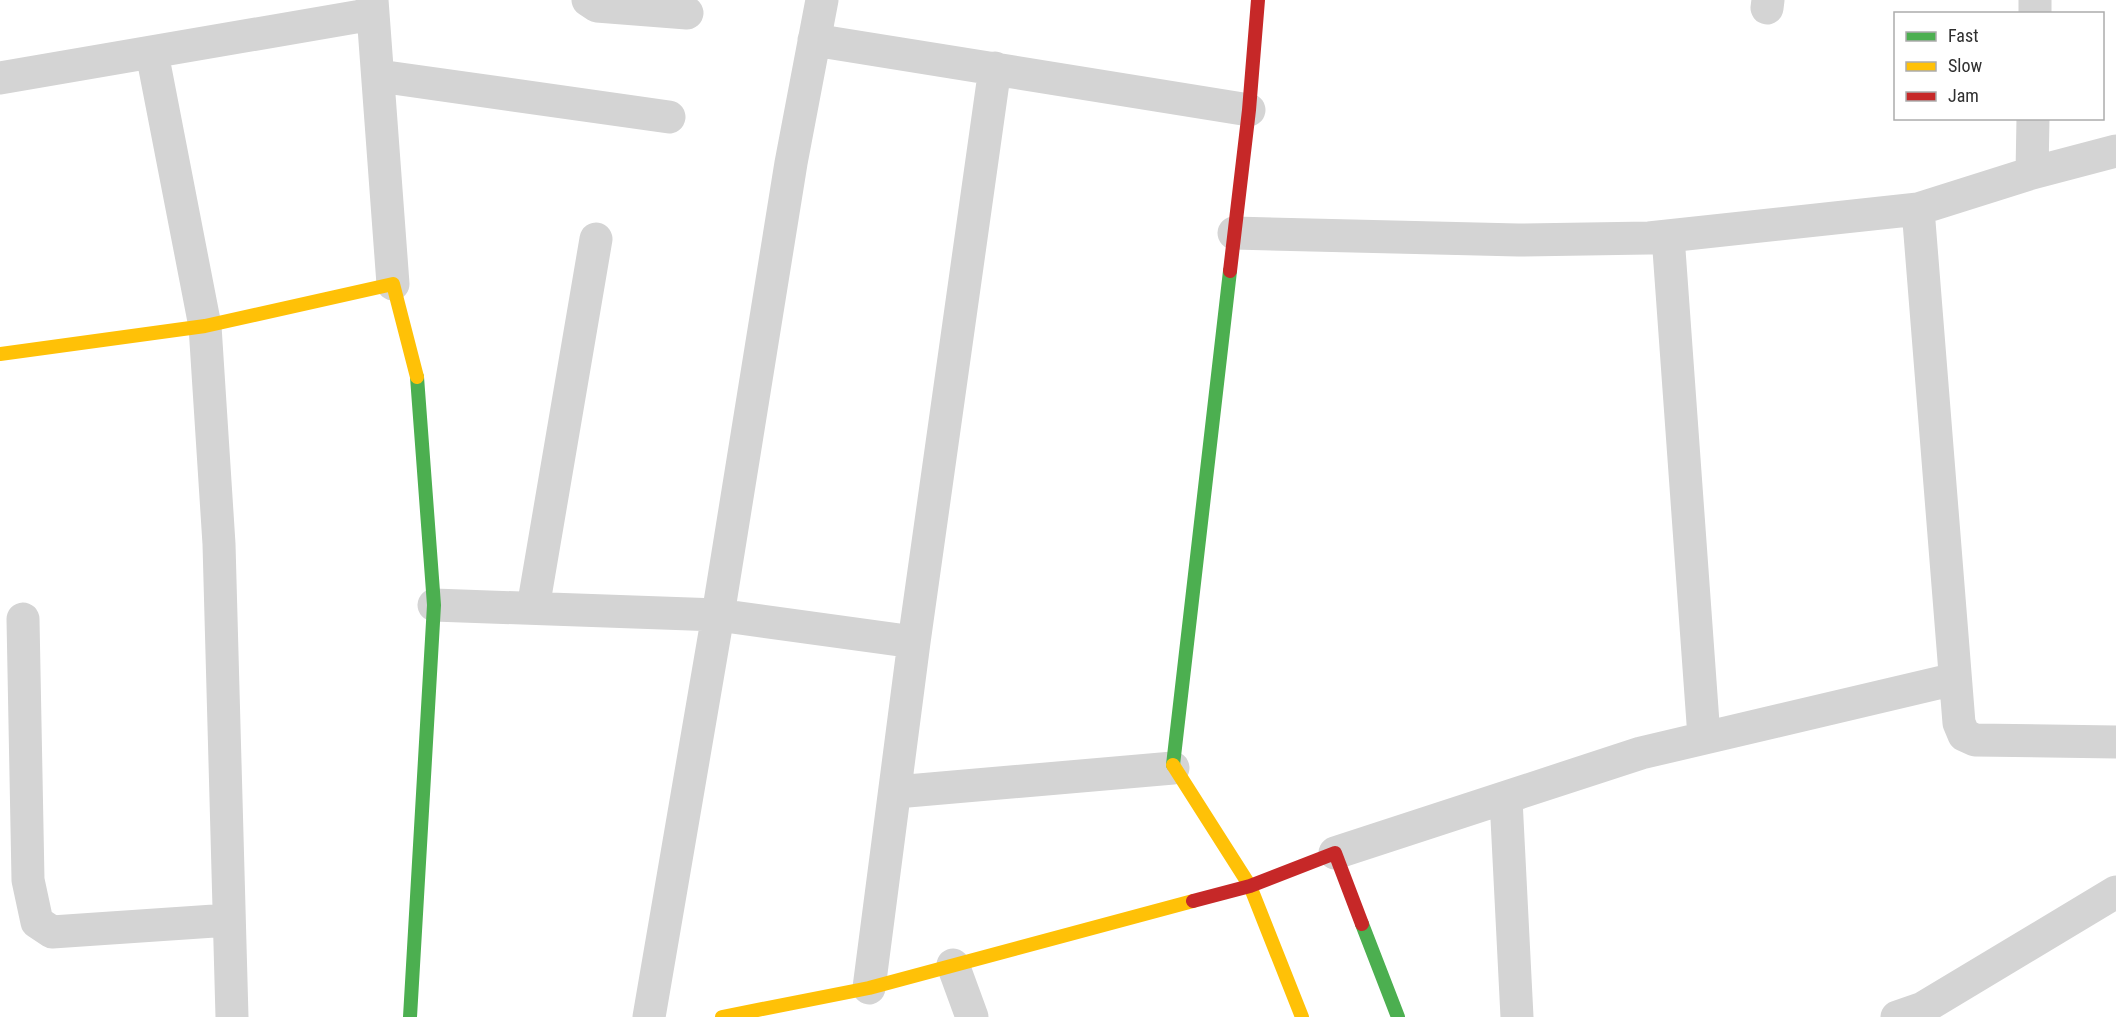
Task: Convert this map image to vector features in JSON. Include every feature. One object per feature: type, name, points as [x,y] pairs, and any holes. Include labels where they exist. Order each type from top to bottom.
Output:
[{"type":"street","points":[[588,0],[597,6],[687,13]]},
{"type":"street","points":[[649,1017],[718,615],[791,163],[822,0]]},
{"type":"street","points":[[1258,0],[1249,110],[1173,768],[1250,886],[1302,1017]]},
{"type":"street","points":[[0,78],[152,53],[373,7],[393,284],[416,370],[434,605],[410,1017]]},
{"type":"street","points":[[814,40],[1249,110]]},
{"type":"street","points":[[152,53],[205,326],[219,544],[232,1017]]},
{"type":"street","points":[[868,988],[995,68]]},
{"type":"street","points":[[379,75],[669,117]]},
{"type":"street","points":[[2032,173],[2033,120]]},
{"type":"street","points":[[1234,233],[1518,240],[1668,236],[1918,209],[2032,173],[2116,151]]},
{"type":"street","points":[[1918,209],[1959,723],[1964,735],[1975,740],[2116,742]]},
{"type":"street","points":[[1668,236],[1704,737]]},
{"type":"street","points":[[533,608],[596,239]]},
{"type":"street","points":[[0,354],[205,326],[393,284]]},
{"type":"street","points":[[434,605],[718,615],[914,642]]},
{"type":"street","points":[[22,619],[28,880],[37,922],[52,932],[229,920]]},
{"type":"street","points":[[722,1017],[868,988],[1250,886],[1335,853],[1641,753],[1955,679]]},
{"type":"street","points":[[896,792],[1173,768]]},
{"type":"street","points":[[1506,799],[1517,1017]]},
{"type":"street","points":[[1335,853],[1398,1017]]},
{"type":"street","points":[[1914,1014],[2116,892]]},
{"type":"street","points":[[953,965],[972,1017]]},
{"type":"traffic: fast","points":[[1173,765],[1230,271]]},
{"type":"traffic: fast","points":[[410,1017],[434,605],[417,377]]},
{"type":"traffic: fast","points":[[1362,924],[1398,1017]]},
{"type":"traffic: slow","points":[[0,354],[205,326],[393,284],[417,377]]},
{"type":"traffic: slow","points":[[1173,765],[1250,886],[1302,1017]]},
{"type":"traffic: slow","points":[[722,1017],[869,988],[1193,901]]},
{"type":"traffic: jam","points":[[1230,271],[1249,110],[1258,0]]},
{"type":"traffic: jam","points":[[1193,901],[1250,886],[1335,853],[1362,924]]}]
